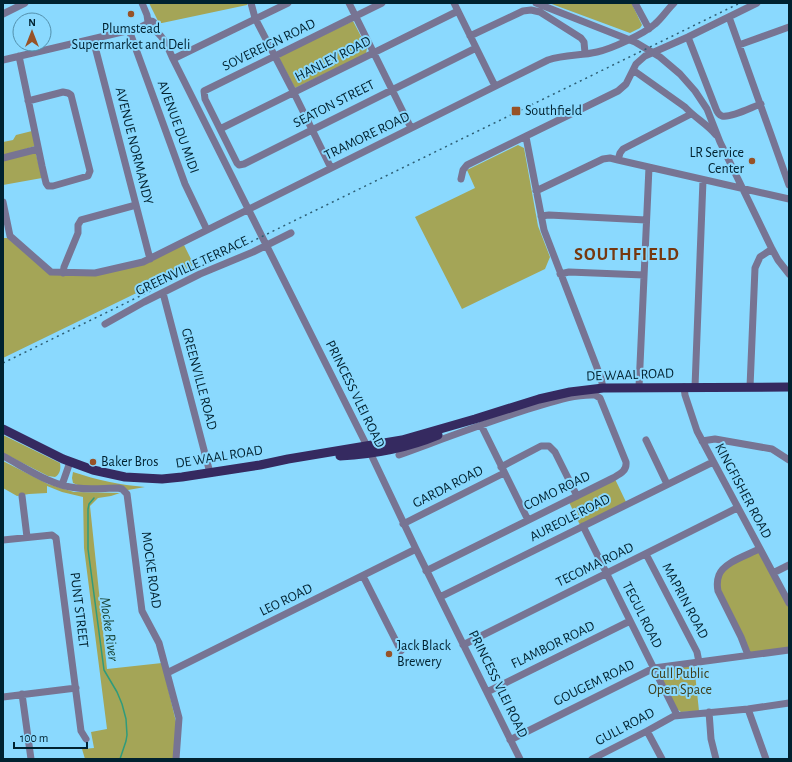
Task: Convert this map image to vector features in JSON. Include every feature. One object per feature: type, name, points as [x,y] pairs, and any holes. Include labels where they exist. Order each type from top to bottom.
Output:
[{"type":"main road","name":"DE WAAL ROAD","points":[[3,429],[70,462],[104,473],[141,479],[170,478],[281,461],[296,461],[369,450],[402,440],[478,422],[555,394],[639,387],[789,387]]},
{"type":"street","name":"PRINCESS VLEI ROAD","points":[[144,3],[150,25],[164,41],[369,450],[403,524],[520,759]]},
{"type":"street","points":[[251,3],[256,18],[331,168]]},
{"type":"street","points":[[173,59],[288,3]]},
{"type":"street","points":[[349,3],[411,128]]},
{"type":"street","name":"SOVEREIGN ROAD","points":[[220,129],[204,99],[204,91],[382,3]]},
{"type":"street","points":[[454,3],[495,86]]},
{"type":"street","points":[[536,3],[635,42],[660,57],[680,74],[695,91],[711,118],[720,142],[742,189],[778,260],[789,274]]},
{"type":"street","points":[[635,3],[649,29]]},
{"type":"street","points":[[461,179],[463,170],[468,165],[614,93],[626,84],[639,61],[645,56],[688,37],[757,3]]},
{"type":"street","points":[[3,14],[21,4]]},
{"type":"street","name":"TRAMORE ROAD","points":[[3,202],[11,237],[53,273],[95,274],[150,259],[552,58],[564,55],[585,54],[606,49],[649,29],[659,20],[672,4]]},
{"type":"street","points":[[470,36],[521,12],[533,10],[540,12],[581,38],[584,42],[585,54]]},
{"type":"street","name":"HANLEY ROAD","points":[[220,129],[458,11]]},
{"type":"street","points":[[729,17],[789,185]]},
{"type":"street","points":[[3,60],[150,25]]},
{"type":"street","points":[[739,45],[789,27]]},
{"type":"street","name":"AVENUE DU MIDI","points":[[129,30],[185,184],[207,230]]},
{"type":"street","points":[[688,37],[716,109],[721,116],[731,115],[760,104]]},
{"type":"street","name":"AVENUE NORMANDY","points":[[93,39],[150,259]]},
{"type":"street","name":"SEATON STREET","points":[[220,129],[236,161],[239,165],[242,165],[476,48]]},
{"type":"street","points":[[19,56],[28,101],[38,150],[46,183],[48,186],[53,186],[85,178],[89,175],[90,171],[71,95],[68,92],[63,92],[28,101]]},
{"type":"street","points":[[633,70],[685,107],[711,128],[720,142]]},
{"type":"street","points":[[618,160],[620,153],[624,149],[692,114]]},
{"type":"street","points":[[526,137],[544,230],[597,368],[600,391]]},
{"type":"street","points":[[3,158],[38,150]]},
{"type":"street","points":[[536,191],[607,158],[789,199]]},
{"type":"street","points":[[639,387],[648,167]]},
{"type":"street","points":[[695,387],[703,180]]},
{"type":"street","points":[[63,273],[78,233],[78,225],[81,220],[136,205]]},
{"type":"street","points":[[541,216],[646,220]]},
{"type":"street","name":"GREENVILLE TERRACE","points":[[105,324],[200,274],[253,252],[291,233]]},
{"type":"street","points":[[750,387],[755,268],[760,257],[772,249]]},
{"type":"street","points":[[560,274],[569,272],[644,274]]},
{"type":"street","name":"GREENVILLE ROAD","points":[[163,293],[210,472]]},
{"type":"street","name":"KINGFISHER ROAD","points":[[684,387],[697,431],[712,462],[789,603]]},
{"type":"street","name":"COMO ROAD","points":[[426,571],[613,478],[626,468],[623,456],[600,398],[600,391]]},
{"type":"street","points":[[399,455],[478,422],[528,520]]},
{"type":"street","points":[[646,440],[667,484]]},
{"type":"street","points":[[702,441],[715,440],[772,449],[789,460]]},
{"type":"street","name":"GARDA ROAD","points":[[403,524],[503,470],[541,446],[549,446],[555,452],[578,496]]},
{"type":"street","name":"MOCKE ROAD","points":[[3,456],[48,480],[62,485],[78,488],[118,488],[122,489],[127,494],[142,611],[156,637],[179,718],[176,759]]},
{"type":"street","points":[[62,485],[70,462]]},
{"type":"street","name":"AUREOLE ROAD","points":[[440,598],[712,462]]},
{"type":"street","points":[[22,496],[27,537]]},
{"type":"street","name":"TECOMA ROAD","points":[[463,645],[737,508]]},
{"type":"street","name":"TEGUL ROAD","points":[[583,526],[677,715]]},
{"type":"street","name":"PUNT STREET","points":[[3,540],[52,535],[56,538],[82,731],[86,739]]},
{"type":"street","name":"LEO ROAD","points":[[167,673],[416,549]]},
{"type":"street","points":[[748,656],[741,637],[718,591],[717,583],[718,575],[727,565],[759,549]]},
{"type":"street","name":"MAPRIN ROAD","points":[[646,554],[697,652],[699,662]]},
{"type":"street","points":[[773,573],[789,565]]},
{"type":"street","points":[[363,576],[401,651]]},
{"type":"street","name":"FLAMBOR ROAD","points":[[487,692],[630,621]]},
{"type":"street","name":"GOUGEM ROAD","points":[[510,740],[654,668],[789,650]]},
{"type":"street","points":[[3,697],[76,688]]},
{"type":"street","points":[[22,694],[31,759]]},
{"type":"street","name":"GULL ROAD","points":[[592,759],[601,757],[677,715],[748,709],[789,703]]},
{"type":"street","points":[[748,709],[766,759]]},
{"type":"street","points":[[709,712],[716,759]]},
{"type":"street","points":[[647,731],[662,759]]},
{"type":"green space","points":[[149,3],[248,3],[247,5],[159,23]]},
{"type":"green space","points":[[549,3],[630,3],[632,4],[642,25],[640,28],[630,33]]},
{"type":"green space","points":[[353,21],[367,48],[366,54],[295,88],[279,58],[280,56]]},
{"type":"green space","points":[[32,131],[35,146],[3,156],[3,142],[13,140],[16,135]]},
{"type":"green space","points":[[518,145],[524,148],[538,226],[550,257],[545,269],[462,309],[415,217],[475,188],[467,170]]},
{"type":"green space","points":[[35,153],[42,178],[3,185],[3,160]]},
{"type":"green space","points":[[3,238],[8,238],[49,274],[90,276],[184,245],[194,265],[3,358]]},
{"type":"green space","points":[[3,435],[60,463],[59,473],[55,477],[48,476],[3,453]]},
{"type":"green space","points":[[3,461],[48,484],[74,492],[120,493],[98,498],[90,506],[107,669],[162,663],[176,722],[173,759],[85,759],[82,749],[94,748],[91,732],[107,729],[84,548],[83,497],[62,492],[47,486],[47,493],[17,496],[3,488]]},
{"type":"green space","points":[[73,472],[109,482],[145,487],[128,490],[80,486],[73,483]]},
{"type":"green space","points":[[615,479],[626,502],[580,525],[569,502]]},
{"type":"green space","points":[[759,549],[789,603],[789,650],[748,655],[717,583],[722,569]]},
{"type":"green space","name":"Gull Public Open Space","points":[[694,664],[699,711],[681,712],[677,709],[660,675],[662,670]]},
{"type":"waterway","name":"Mocke River","points":[[94,498],[89,504],[88,509],[88,549],[104,670],[117,692],[126,719],[127,735],[120,759]]},
{"type":"railway","points":[[3,363],[740,3]]},
{"type":"place","name":"Plumstead Supermarket and Deli","points":[[131,14]]},
{"type":"place","name":"Southfield","points":[[516,111]]},
{"type":"place","name":"LR Service Center","points":[[752,161]]},
{"type":"place","name":"Baker Bros","points":[[93,462]]},
{"type":"place","name":"Jack Black Brewery","points":[[389,654]]},
{"type":"district","name":"SOUTHFIELD","points":[[627,255]]}]
